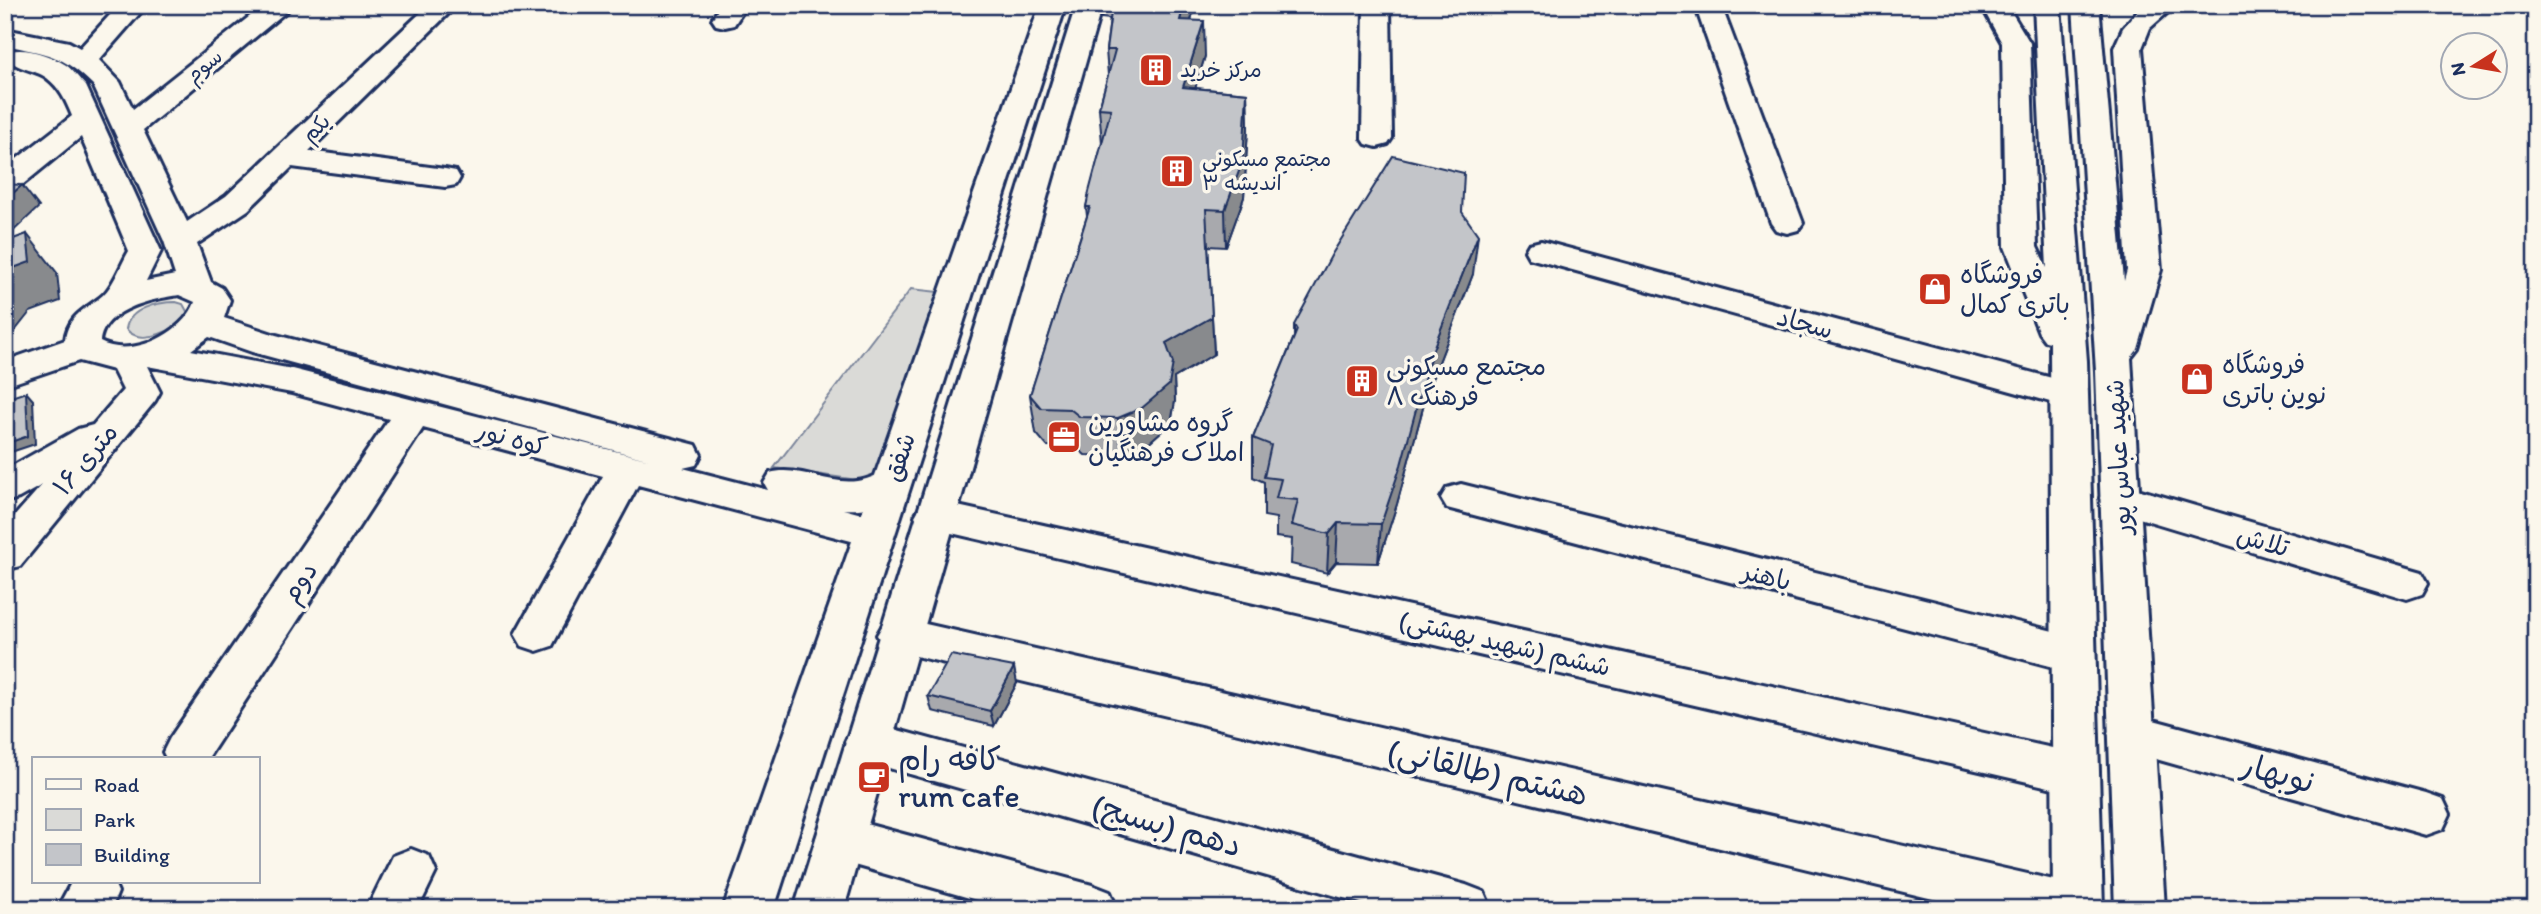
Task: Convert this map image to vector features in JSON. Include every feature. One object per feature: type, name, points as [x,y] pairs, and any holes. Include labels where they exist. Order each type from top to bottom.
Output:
[{"type":"street","points":[[84,60],[134,5]]},
{"type":"street","name":"سوم","points":[[127,128],[281,5]]},
{"type":"street","name":"یکم","points":[[180,240],[237,203],[444,5]]},
{"type":"street","name":"شفق","points":[[748,909],[853,517],[890,484],[1053,5]]},
{"type":"street","name":"شفق","points":[[819,909],[1089,5]]},
{"type":"street","points":[[1377,5],[1377,138]]},
{"type":"street","points":[[1708,5],[1787,223]]},
{"type":"street","points":[[1994,5],[2015,43],[2021,247],[2069,378]]},
{"type":"street","name":"شهید عباس پور","points":[[2047,5],[2069,378],[2077,909]]},
{"type":"street","name":"شهید عباس پور","points":[[2087,5],[2114,371],[2140,909]]},
{"type":"street","points":[[2114,371],[2144,270],[2127,48],[2130,34],[2148,13],[2163,5]]},
{"type":"street","points":[[5,37],[59,48],[84,60],[106,82],[180,240],[195,287]]},
{"type":"street","points":[[5,53],[56,71],[76,92],[145,251],[118,301]]},
{"type":"street","points":[[5,71],[41,64]]},
{"type":"street","points":[[5,183],[87,118]]},
{"type":"street","points":[[285,157],[445,177]]},
{"type":"street","name":"سجاد","points":[[1541,251],[2069,378]]},
{"type":"street","points":[[5,374],[82,347],[81,336],[87,324],[118,301],[159,287],[195,287],[207,292],[213,300],[212,311],[204,323],[170,346],[137,356]]},
{"type":"street","name":"کوه نور","points":[[204,323],[265,344],[821,494],[853,517]]},
{"type":"street","name":"کوه نور","points":[[82,347],[91,355],[106,359],[137,356],[292,381],[626,468],[853,517]]},
{"type":"street","name":"۱۶ متری","points":[[5,555],[142,392],[137,356]]},
{"type":"street","name":"دوم","points":[[186,752],[413,413]]},
{"type":"street","points":[[5,488],[114,425]]},
{"type":"street","points":[[537,634],[626,468]]},
{"type":"street","name":"باهنر","points":[[1461,498],[2073,654]]},
{"type":"street","name":"تلاش","points":[[2120,498],[2407,583]]},
{"type":"street","name":"ششم (شهید بهشتی)","points":[[935,516],[2075,774]]},
{"type":"street","name":"هشتم (طالقانی)","points":[[899,635],[2077,909]]},
{"type":"street","name":"نوبهار","points":[[2131,733],[2426,814]]},
{"type":"street","name":"دهم (بسیج)","points":[[868,742],[1466,909]]},
{"type":"street","points":[[840,839],[1092,909]]},
{"type":"green space","points":[[911,289],[948,293],[878,483],[774,468]]},
{"type":"green space","points":[[161,303],[183,304],[188,313],[168,330],[141,336],[126,329],[128,322],[138,311]]},
{"type":"building","points":[[1112,5],[1184,5],[1180,20],[1204,21],[1183,87],[1247,93],[1243,160],[1225,210],[1206,209],[1212,317],[1166,343],[1173,363],[1169,385],[1142,408],[1118,418],[1080,417],[1070,409],[1041,408],[1030,395],[1090,207],[1086,207],[1089,192],[1111,109],[1099,108],[1115,50],[1106,50]]},
{"type":"building","name":"مجتمع مسکونی فرهنگ ۸","points":[[1393,156],[1464,173],[1462,212],[1478,235],[1431,354],[1401,465],[1381,524],[1338,523],[1329,534],[1292,525],[1298,500],[1276,498],[1281,479],[1264,477],[1271,445],[1253,438],[1297,330],[1294,325],[1332,254]]},
{"type":"building","points":[[5,184],[22,185],[5,200]]},
{"type":"building","points":[[27,234],[30,262],[5,271],[5,242]]},
{"type":"building","points":[[26,392],[28,436],[5,444],[5,399]]},
{"type":"building","points":[[951,655],[1014,667],[990,711],[928,696]]},
{"type":"place","name":"مرکز خرید","points":[[1156,70]]},
{"type":"place","name":"مجتمع مسکونی اندیشه ۳","points":[[1177,171]]},
{"type":"place","name":"فروشگاه باتری کمال","points":[[1935,289]]},
{"type":"place","name":"فروشگاه نوین باتری","points":[[2197,379]]},
{"type":"place","name":"مجتمع مسکونی فرهنگ ۸","points":[[1362,381]]},
{"type":"place","name":"گروه مشاورین املاک فرهنگیان","points":[[1064,437]]},
{"type":"place","name":"کافه رام rum cafe","points":[[874,777]]}]
